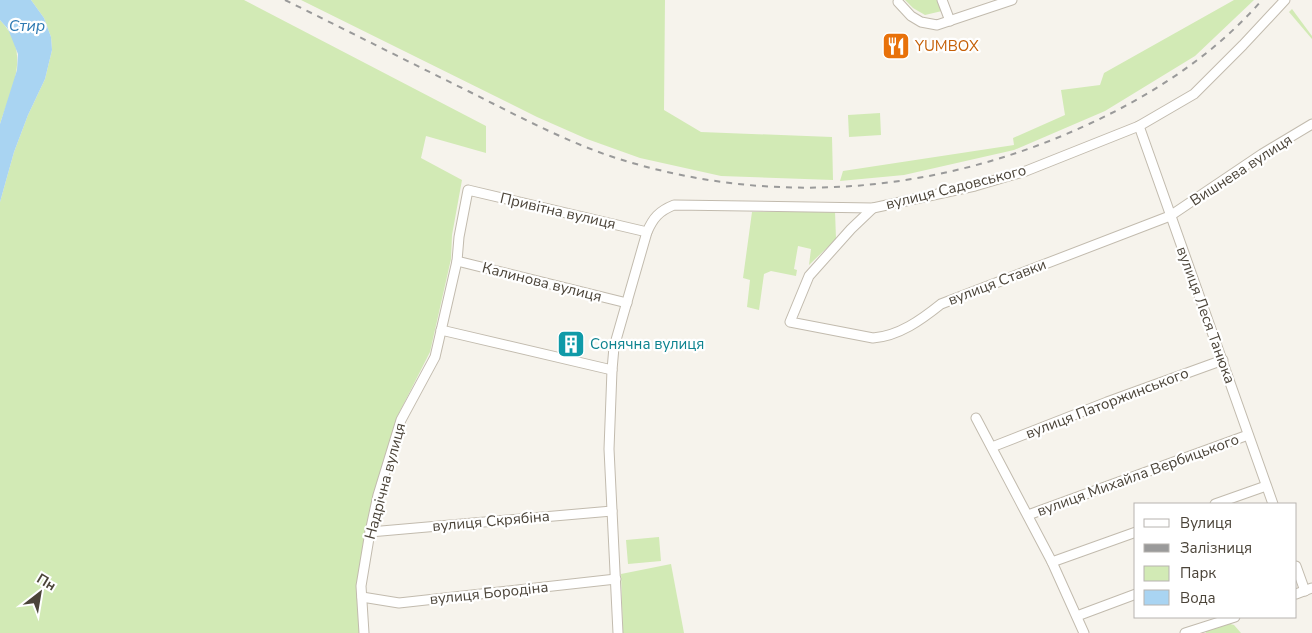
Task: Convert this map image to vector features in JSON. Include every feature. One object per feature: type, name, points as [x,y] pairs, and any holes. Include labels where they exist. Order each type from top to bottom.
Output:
[{"type":"street","points":[[942,0],[950,21]]},
{"type":"street","points":[[898,2],[911,16],[921,22],[937,25],[1012,0]]},
{"type":"street","name":"вулиця Садовського","points":[[647,232],[652,220],[662,210],[674,205],[873,208],[975,186],[1026,171],[1139,126],[1194,94],[1285,0]]},
{"type":"street","name":"Вишнева вулиця","points":[[1170,216],[1262,154],[1312,124]]},
{"type":"street","name":"вулиця Леся Танюка","points":[[1139,126],[1273,503]]},
{"type":"street","name":"Привітна вулиця","points":[[468,190],[647,232]]},
{"type":"street","name":"Надрічна вулиця","points":[[364,633],[361,586],[378,496],[401,420],[435,357],[458,261],[459,237],[468,190]]},
{"type":"street","name":"вулиця Ставки","points":[[873,208],[851,229],[809,276],[790,322],[873,338],[884,337],[918,322],[940,304],[1170,216]]},
{"type":"street","points":[[618,633],[609,440],[612,370],[614,347],[647,232]]},
{"type":"street","name":"Калинова вулиця","points":[[458,261],[627,303]]},
{"type":"street","points":[[441,330],[612,370]]},
{"type":"street","name":"вулиця Паторжинського","points":[[992,447],[1222,360]]},
{"type":"street","points":[[976,418],[1052,562],[1084,633]]},
{"type":"street","name":"вулиця Михайла Вербицького","points":[[1028,515],[1248,435]]},
{"type":"street","points":[[1218,503],[1266,486]]},
{"type":"street","name":"вулиця Скрябіна","points":[[370,532],[612,511]]},
{"type":"street","points":[[1052,562],[1134,533]]},
{"type":"street","points":[[1297,568],[1309,590],[1297,594]]},
{"type":"street","name":"вулиця Бородіна","points":[[362,597],[399,603],[616,579]]},
{"type":"street","points":[[1077,616],[1134,595]]},
{"type":"street","points":[[1185,633],[1232,618]]},
{"type":"green space","points":[[31,0],[244,0],[486,126],[486,153],[426,136],[421,158],[462,180],[452,235],[451,259],[430,352],[398,415],[364,535],[358,585],[360,633],[0,633],[0,202],[14,152],[28,115],[45,79],[52,50],[51,37],[44,18]]},
{"type":"green space","points":[[301,0],[665,0],[664,110],[701,132],[832,137],[833,180],[721,176],[640,158],[587,139],[537,117]]},
{"type":"green space","points":[[905,0],[939,0],[942,11],[925,15],[913,8]]},
{"type":"green space","points":[[1234,0],[1254,0],[1195,56],[1105,111],[1014,150],[904,175],[840,181],[843,171],[1014,145],[1013,138],[1065,115],[1061,90],[1100,85],[1104,73]]},
{"type":"green space","points":[[1292,9],[1312,36],[1312,39],[1289,12]]},
{"type":"green space","points":[[0,20],[10,32],[17,58],[14,84],[0,124]]},
{"type":"green space","points":[[880,113],[881,135],[849,137],[848,115]]},
{"type":"green space","points":[[835,211],[836,239],[809,265],[811,249],[798,246],[794,269],[797,270],[796,276],[771,271],[764,274],[759,310],[747,307],[750,280],[743,278],[752,212]]},
{"type":"green space","points":[[659,537],[661,561],[628,564],[626,540]]},
{"type":"green space","points":[[671,564],[684,633],[623,633],[621,574]]},
{"type":"green space","points":[[1227,623],[1234,625],[1241,633],[1206,633],[1205,631]]},
{"type":"water","name":"Стир","points":[[0,0],[31,0],[44,18],[51,37],[52,50],[45,79],[28,115],[14,152],[0,202],[0,124],[17,70],[18,54],[8,29],[0,20]]},
{"type":"railway","points":[[285,0],[535,124],[604,154],[665,171],[726,182],[788,187],[849,186],[911,179],[971,166],[1031,148],[1089,124],[1160,86],[1204,55],[1244,20],[1262,0]]},
{"type":"place","name":"YUMBOX","points":[[896,46]]},
{"type":"place","name":"Сонячна вулиця","points":[[571,344]]}]
